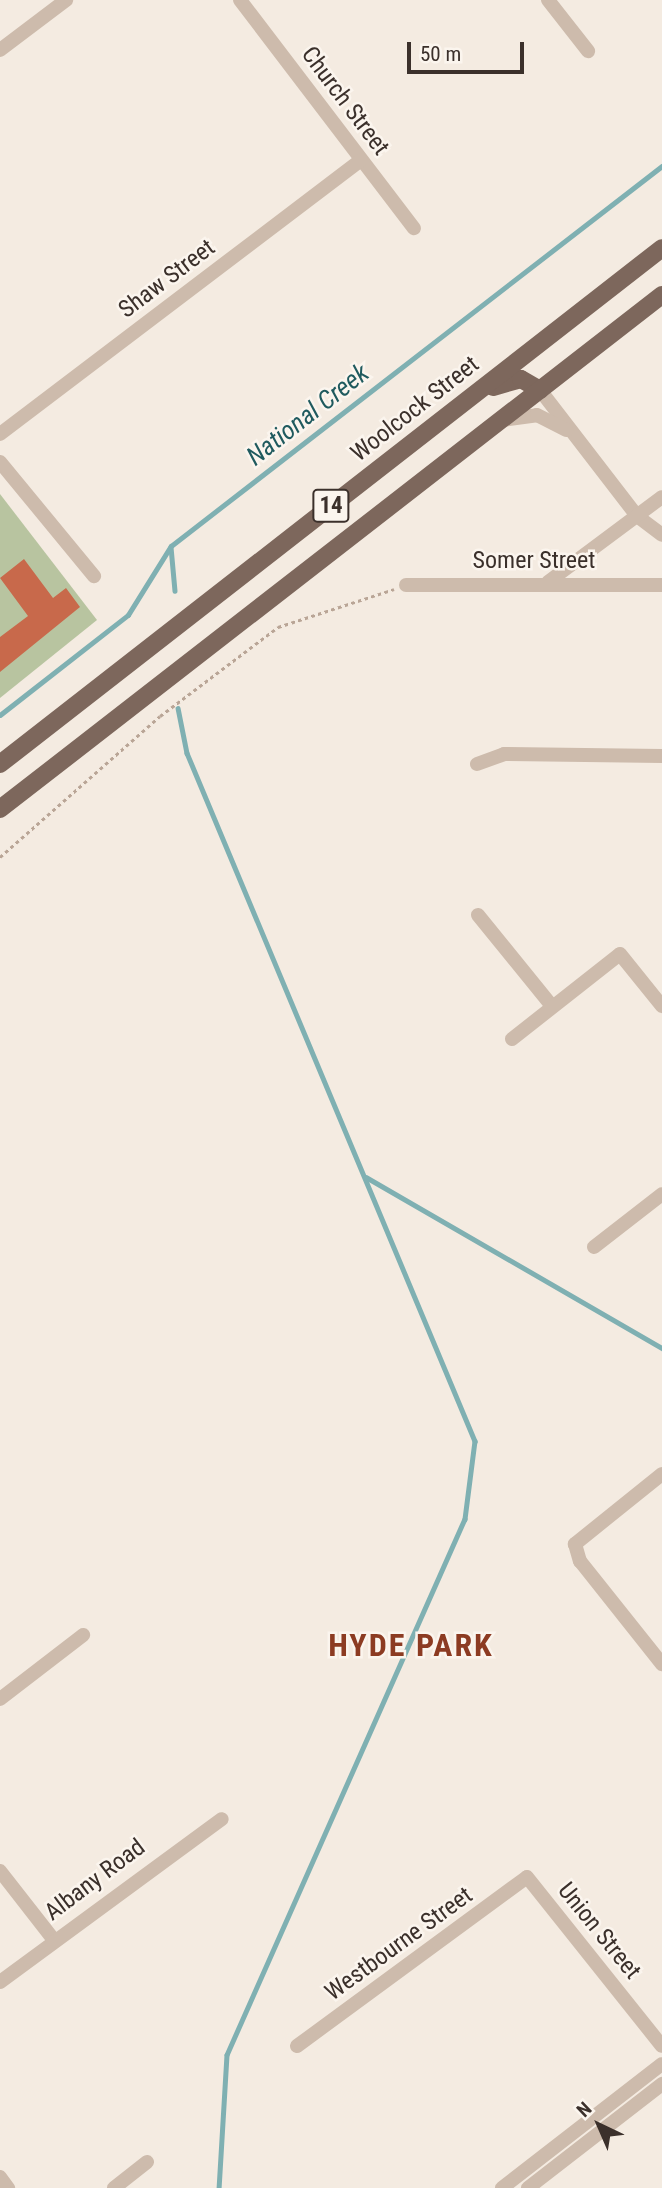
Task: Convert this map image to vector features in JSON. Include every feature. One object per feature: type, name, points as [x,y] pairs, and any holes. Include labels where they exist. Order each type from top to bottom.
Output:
[{"type":"main road","name":"Woolcock Street","points":[[0,764],[662,248]]},
{"type":"main road","name":"14","points":[[0,809],[662,295]]},
{"type":"main road","points":[[477,393],[521,379],[540,390]]},
{"type":"street","points":[[0,50],[66,0]]},
{"type":"street","name":"Church Street","points":[[240,0],[414,228]]},
{"type":"street","points":[[548,0],[588,51]]},
{"type":"street","name":"Shaw Street","points":[[0,434],[360,160]]},
{"type":"street","points":[[540,390],[637,516],[662,535]]},
{"type":"street","points":[[502,421],[537,415],[576,437]]},
{"type":"street","points":[[0,462],[94,576]]},
{"type":"street","points":[[548,582],[662,497]]},
{"type":"street","name":"Somer Street","points":[[406,585],[548,582],[662,585]]},
{"type":"street","points":[[477,764],[504,754],[662,756]]},
{"type":"street","points":[[478,915],[552,1006]]},
{"type":"street","points":[[512,1039],[620,954],[662,1006]]},
{"type":"street","points":[[594,1247],[662,1194]]},
{"type":"street","points":[[662,1474],[575,1544],[580,1561],[662,1664]]},
{"type":"street","points":[[0,1699],[83,1635]]},
{"type":"street","name":"Albany Road","points":[[0,1982],[222,1819]]},
{"type":"street","points":[[0,1871],[54,1940]]},
{"type":"street","name":"Westbourne Street","points":[[298,2046],[527,1877]]},
{"type":"street","name":"Union Street","points":[[527,1877],[662,2046]]},
{"type":"street","points":[[502,2188],[662,2064]]},
{"type":"street","points":[[528,2188],[545,2183],[662,2084]]},
{"type":"street","points":[[114,2188],[147,2162]]},
{"type":"street","points":[[531,2166],[545,2183]]},
{"type":"street","points":[[0,2177],[8,2188]]},
{"type":"path","points":[[0,857],[160,716],[278,627],[406,585]]},
{"type":"green space","points":[[0,494],[97,620],[0,698]]},
{"type":"building","points":[[24,559],[53,598],[66,588],[80,607],[0,672],[0,637],[28,616],[0,578]]},
{"type":"waterway","name":"National Creek","points":[[0,715],[128,615],[171,546],[662,166]]},
{"type":"waterway","points":[[171,547],[175,591]]},
{"type":"waterway","points":[[178,708],[187,753],[475,1441],[465,1519],[227,2055],[219,2188]]},
{"type":"waterway","points":[[366,1177],[662,1348]]},
{"type":"district","name":"HYDE PARK","points":[[411,1645]]}]
